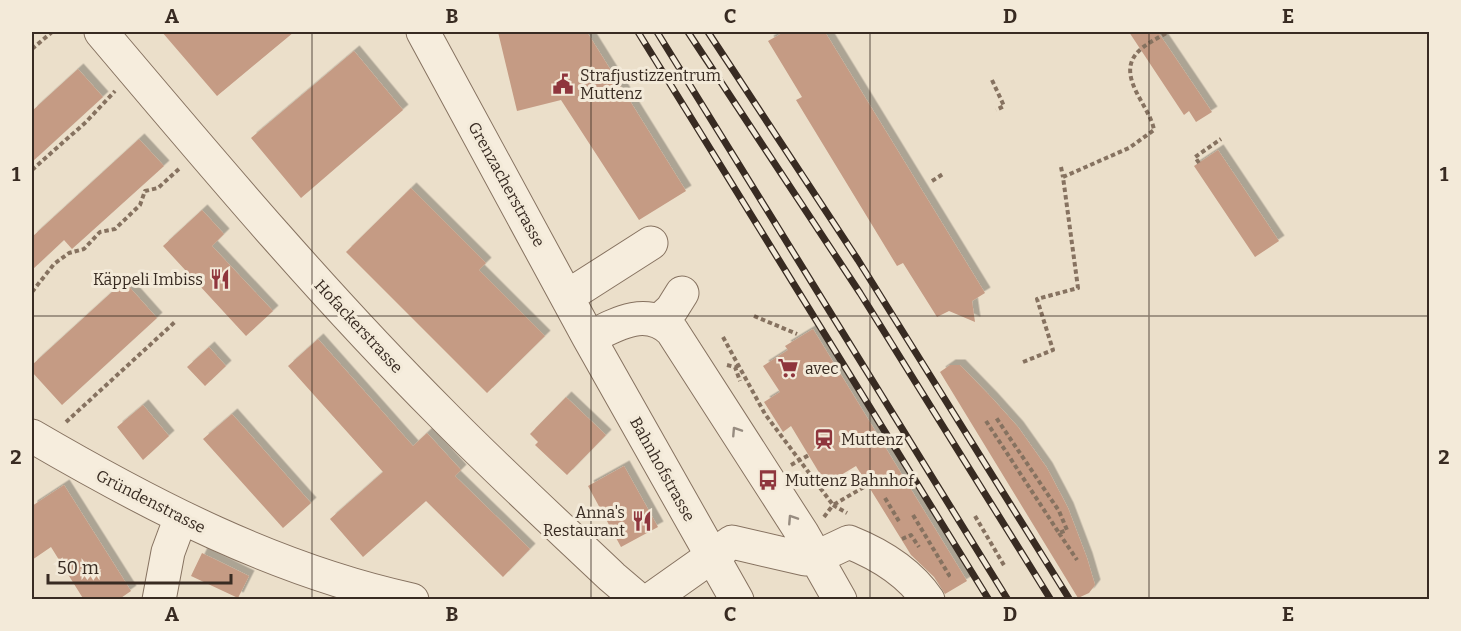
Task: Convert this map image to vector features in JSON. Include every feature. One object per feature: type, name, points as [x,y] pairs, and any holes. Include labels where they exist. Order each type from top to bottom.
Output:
[{"type":"street","name":"Hofackerstrasse","points":[[101,32],[201,150],[335,301],[442,414],[612,577],[639,600]]},
{"type":"street","name":"Grenzacherstrasse","points":[[423,32],[590,338]]},
{"type":"street","points":[[568,296],[651,243]]},
{"type":"street","points":[[659,321],[672,309],[682,293]]},
{"type":"street","points":[[590,338],[637,317],[659,321],[672,331],[840,600]]},
{"type":"street","name":"Bahnhofstrasse","points":[[590,338],[737,600]]},
{"type":"street","name":"Gründenstrasse","points":[[37,440],[181,517],[247,548],[310,572],[368,590],[412,600]]},
{"type":"street","points":[[159,600],[168,552],[181,517]]},
{"type":"street","points":[[650,600],[732,542],[805,559],[815,558],[849,542],[878,554],[920,588],[928,600]]},
{"type":"path","points":[[32,49],[52,32]]},
{"type":"path","points":[[1063,177],[1129,148],[1154,130],[1152,119],[1132,85],[1129,70],[1136,54],[1168,32]]},
{"type":"path","points":[[32,170],[136,73]]},
{"type":"path","points":[[992,80],[1004,106],[996,110]]},
{"type":"path","points":[[1199,163],[1195,157],[1221,139]]},
{"type":"path","points":[[32,292],[54,264],[69,253],[84,249],[100,232],[115,229],[140,205],[145,191],[158,188],[201,150]]},
{"type":"path","points":[[1023,362],[1053,350],[1037,299],[1078,288],[1061,166]]},
{"type":"path","points":[[932,181],[943,174]]},
{"type":"path","points":[[754,316],[797,334]]},
{"type":"path","points":[[37,440],[176,321]]},
{"type":"path","points":[[723,337],[765,414],[833,505],[871,483]]},
{"type":"path","points":[[995,416],[1059,511],[1067,530],[1059,534]]},
{"type":"path","points":[[986,421],[1077,560]]},
{"type":"path","points":[[791,465],[809,455]]},
{"type":"path","points":[[885,498],[900,523]]},
{"type":"path","points":[[914,514],[928,541]]},
{"type":"path","points":[[975,516],[1005,567]]},
{"type":"building","points":[[162,32],[294,32],[217,96]]},
{"type":"building","points":[[498,32],[587,32],[686,191],[639,220],[561,100],[517,111]]},
{"type":"building","points":[[784,32],[825,32],[985,293],[972,301],[975,322],[949,311],[937,317],[903,263],[897,266],[796,100],[802,97],[768,41]]},
{"type":"building","points":[[1129,32],[1158,32],[1212,112],[1196,122],[1189,111],[1184,115]]},
{"type":"building","points":[[354,51],[403,110],[301,198],[251,138]]},
{"type":"building","points":[[78,69],[103,97],[32,162],[32,111]]},
{"type":"building","points":[[139,139],[164,166],[72,249],[64,240],[32,270],[32,237]]},
{"type":"building","points":[[1218,150],[1279,241],[1255,257],[1194,166]]},
{"type":"building","points":[[411,188],[486,263],[479,270],[545,336],[487,393],[346,252]]},
{"type":"building","points":[[202,210],[224,234],[212,246],[273,311],[246,336],[163,246]]},
{"type":"building","points":[[124,281],[157,318],[62,405],[32,372],[32,365]]},
{"type":"building","points":[[813,329],[967,581],[945,594],[934,577],[911,555],[856,466],[826,484],[791,426],[783,432],[764,402],[780,392],[763,366],[788,350],[785,346]]},
{"type":"building","points":[[318,339],[413,446],[427,433],[461,470],[455,476],[530,549],[503,577],[426,501],[363,557],[330,519],[383,472],[288,366]]},
{"type":"building","points":[[209,347],[226,366],[205,386],[187,367]]},
{"type":"building","points":[[950,365],[960,365],[992,398],[1018,427],[1047,468],[1068,508],[1087,558],[1095,585],[1089,593],[1078,598],[940,372]]},
{"type":"building","points":[[566,397],[606,435],[567,475],[535,445],[538,442],[530,434]]},
{"type":"building","points":[[143,405],[169,436],[143,460],[117,427]]},
{"type":"building","points":[[232,414],[311,503],[283,528],[203,439]]},
{"type":"building","points":[[624,466],[658,527],[621,547],[588,486]]},
{"type":"building","points":[[64,485],[131,591],[118,600],[84,600],[51,547],[32,560],[32,506]]},
{"type":"building","points":[[202,553],[249,576],[238,598],[191,576]]},
{"type":"railway","points":[[638,32],[989,600]]},
{"type":"railway","points":[[657,32],[1008,600]]},
{"type":"railway","points":[[688,32],[860,293],[1051,600]]},
{"type":"railway","points":[[708,32],[858,260],[1070,600]]},
{"type":"place","name":"Strafjustizzentrum Muttenz","points":[[563,84]]},
{"type":"place","name":"Käppeli Imbiss","points":[[220,279]]},
{"type":"place","name":"avec","points":[[788,368]]},
{"type":"place","name":"Muttenz","points":[[824,439]]},
{"type":"place","name":"Muttenz Bahnhof","points":[[768,480]]},
{"type":"place","name":"Anna's Restaurant","points":[[642,521]]}]
